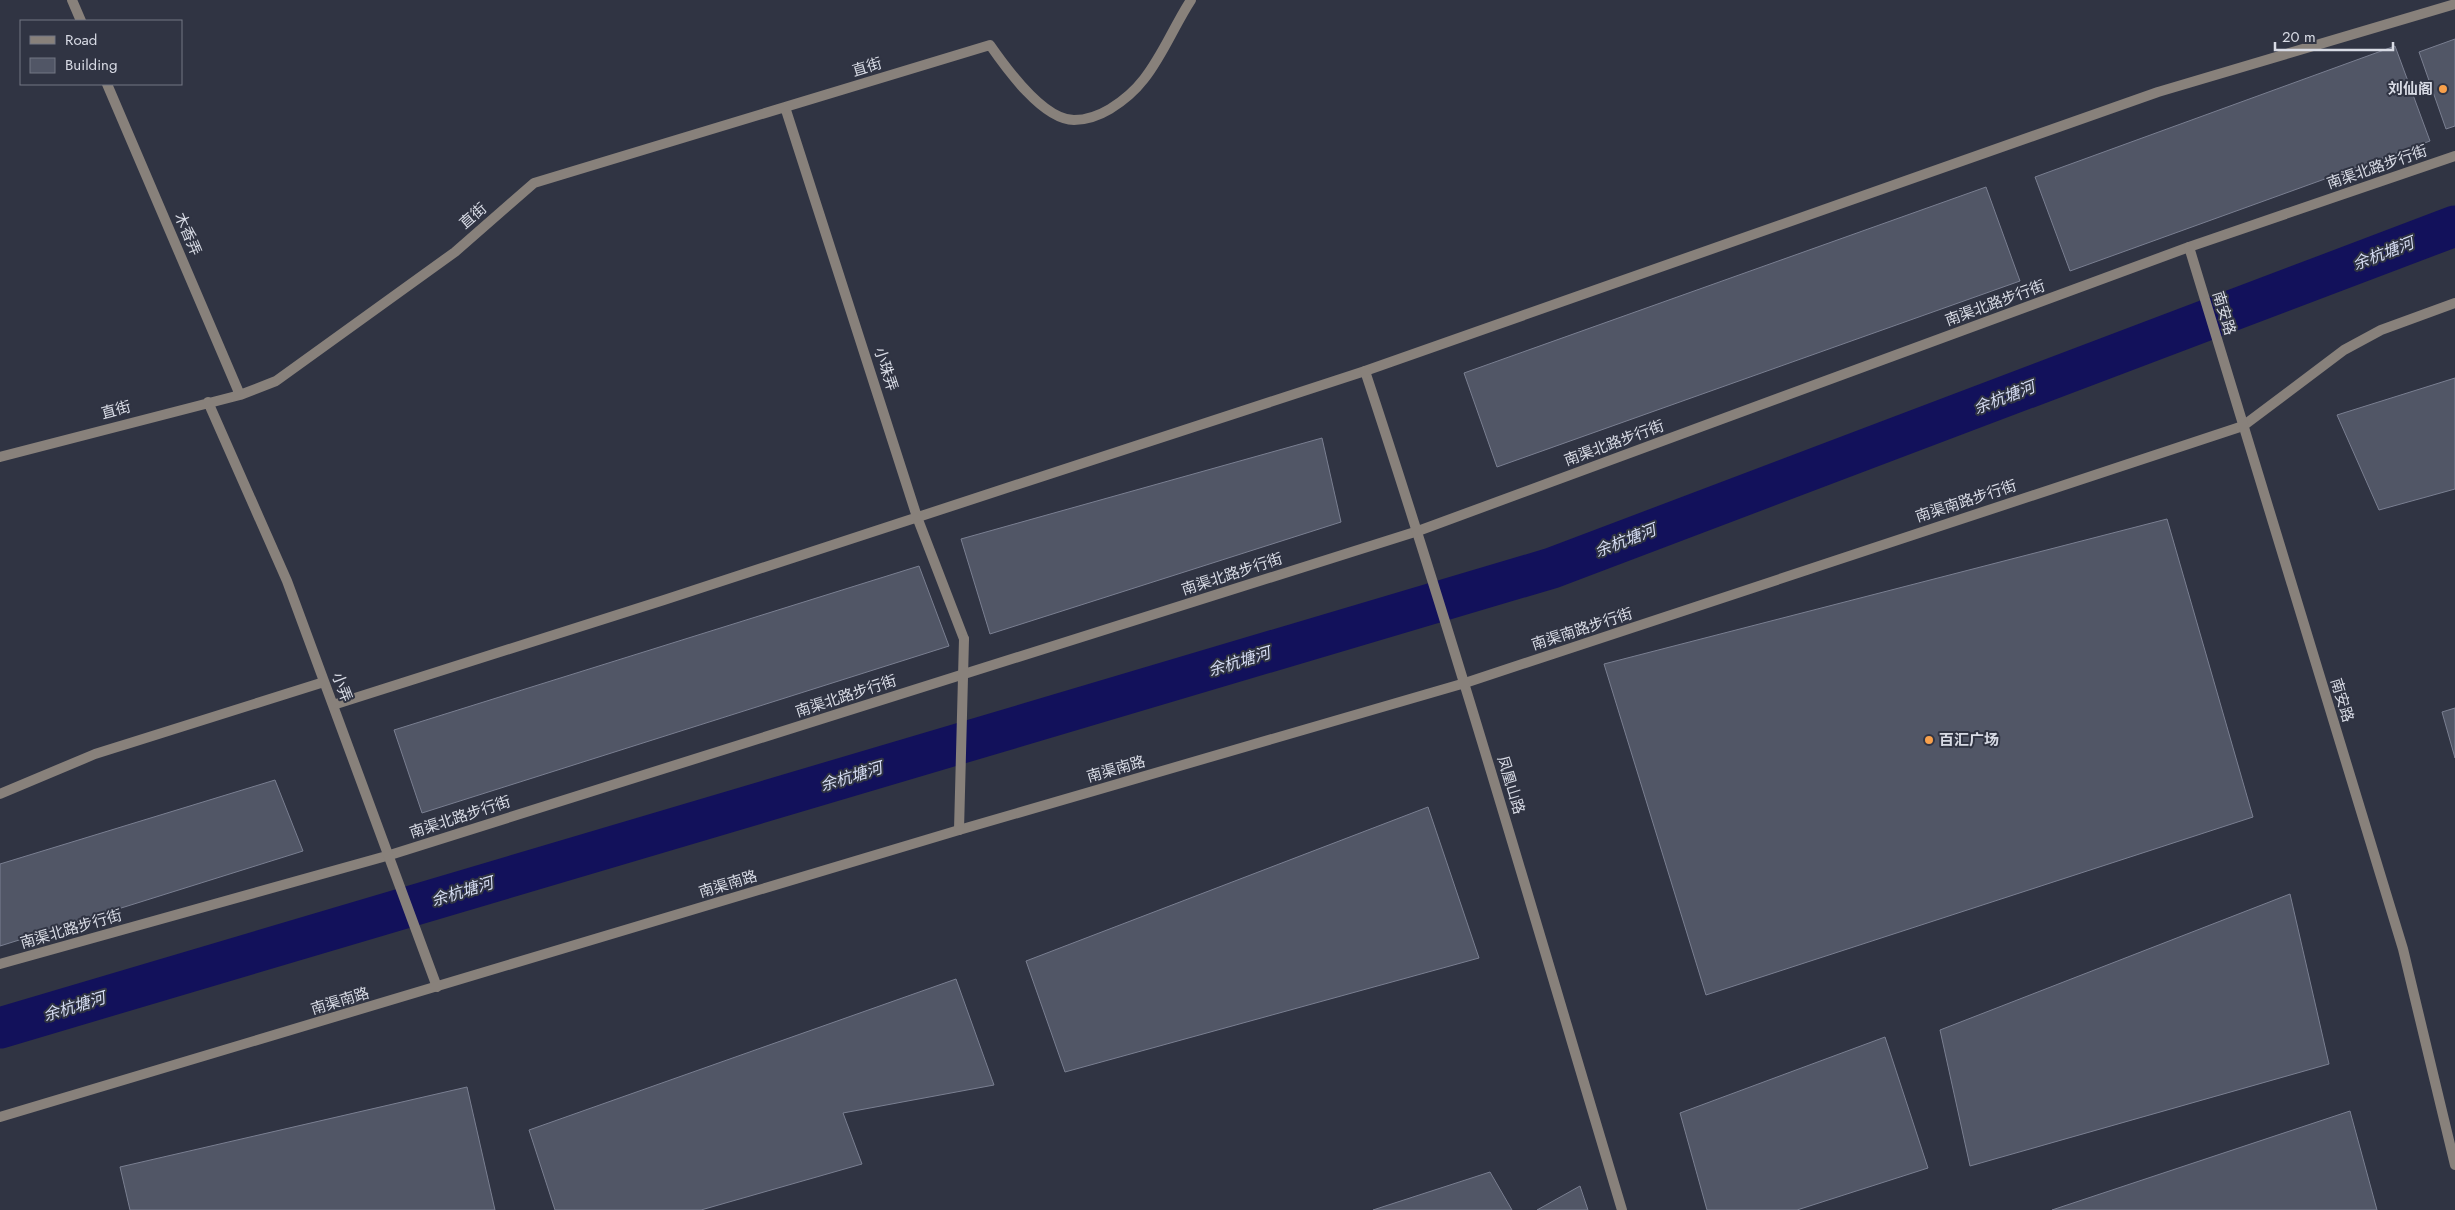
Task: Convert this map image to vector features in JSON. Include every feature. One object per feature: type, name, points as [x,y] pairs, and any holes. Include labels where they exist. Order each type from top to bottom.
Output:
[{"type":"street","points":[[72,0],[81,20]]},
{"type":"street","name":"直街","points":[[0,456],[240,395],[276,381],[439,263],[534,183],[990,45],[1008,72],[1029,95],[1053,113],[1072,120],[1100,115],[1125,100],[1144,80],[1191,0]]},
{"type":"street","points":[[333,705],[1365,371],[2158,92],[2455,4]]},
{"type":"street","name":"木香弄","points":[[107,85],[240,395]]},
{"type":"street","name":"小珠弄","points":[[786,107],[917,517],[964,639],[959,830]]},
{"type":"street","name":"南渠北路步行街","points":[[0,964],[390,855],[1418,531],[2188,248],[2455,156]]},
{"type":"street","name":"南安路","points":[[2188,248],[2403,949],[2455,1165]]},
{"type":"street","name":"南渠南路步行街","points":[[1465,683],[2242,426],[2344,350],[2381,330],[2455,303]]},
{"type":"street","name":"凤凰山路","points":[[1365,371],[1418,531],[1465,683],[1622,1210]]},
{"type":"street","name":"小弄","points":[[208,402],[287,581],[390,855],[436,987]]},
{"type":"street","points":[[0,794],[96,754],[324,682]]},
{"type":"street","name":"南渠南路","points":[[0,1118],[959,830],[1465,683]]},
{"type":"building","name":"刘仙阁","points":[[2455,39],[2455,126],[2446,129],[2419,52]]},
{"type":"building","points":[[2395,46],[2430,141],[2070,271],[2035,177]]},
{"type":"building","points":[[1986,187],[2020,281],[1497,467],[1464,373]]},
{"type":"building","points":[[2455,378],[2455,489],[2379,510],[2337,415]]},
{"type":"building","points":[[1322,438],[1341,522],[990,634],[961,539]]},
{"type":"building","name":"百汇广场","points":[[2167,519],[2253,817],[1706,995],[1604,664]]},
{"type":"building","points":[[919,566],[949,646],[422,813],[394,730]]},
{"type":"building","points":[[2455,708],[2455,758],[2442,712]]},
{"type":"building","points":[[275,780],[303,851],[0,946],[0,864]]},
{"type":"building","points":[[1428,807],[1479,958],[1065,1072],[1026,961]]},
{"type":"building","points":[[2290,894],[2329,1064],[1970,1166],[1940,1030]]},
{"type":"building","points":[[956,979],[994,1085],[843,1113],[862,1164],[701,1210],[555,1210],[529,1130]]},
{"type":"building","points":[[1885,1037],[1928,1168],[1797,1210],[1707,1210],[1680,1113]]},
{"type":"building","points":[[467,1087],[495,1210],[130,1210],[120,1167]]},
{"type":"building","points":[[2350,1111],[2377,1210],[2052,1210]]},
{"type":"building","points":[[1490,1172],[1512,1210],[1373,1210]]},
{"type":"building","points":[[1580,1186],[1588,1210],[1537,1210]]},
{"type":"waterway","name":"余杭塘河","points":[[0,1028],[1552,568],[2455,226]]},
{"type":"place","name":"刘仙阁","points":[[2443,89]]},
{"type":"place","name":"百汇广场","points":[[1929,740]]}]
